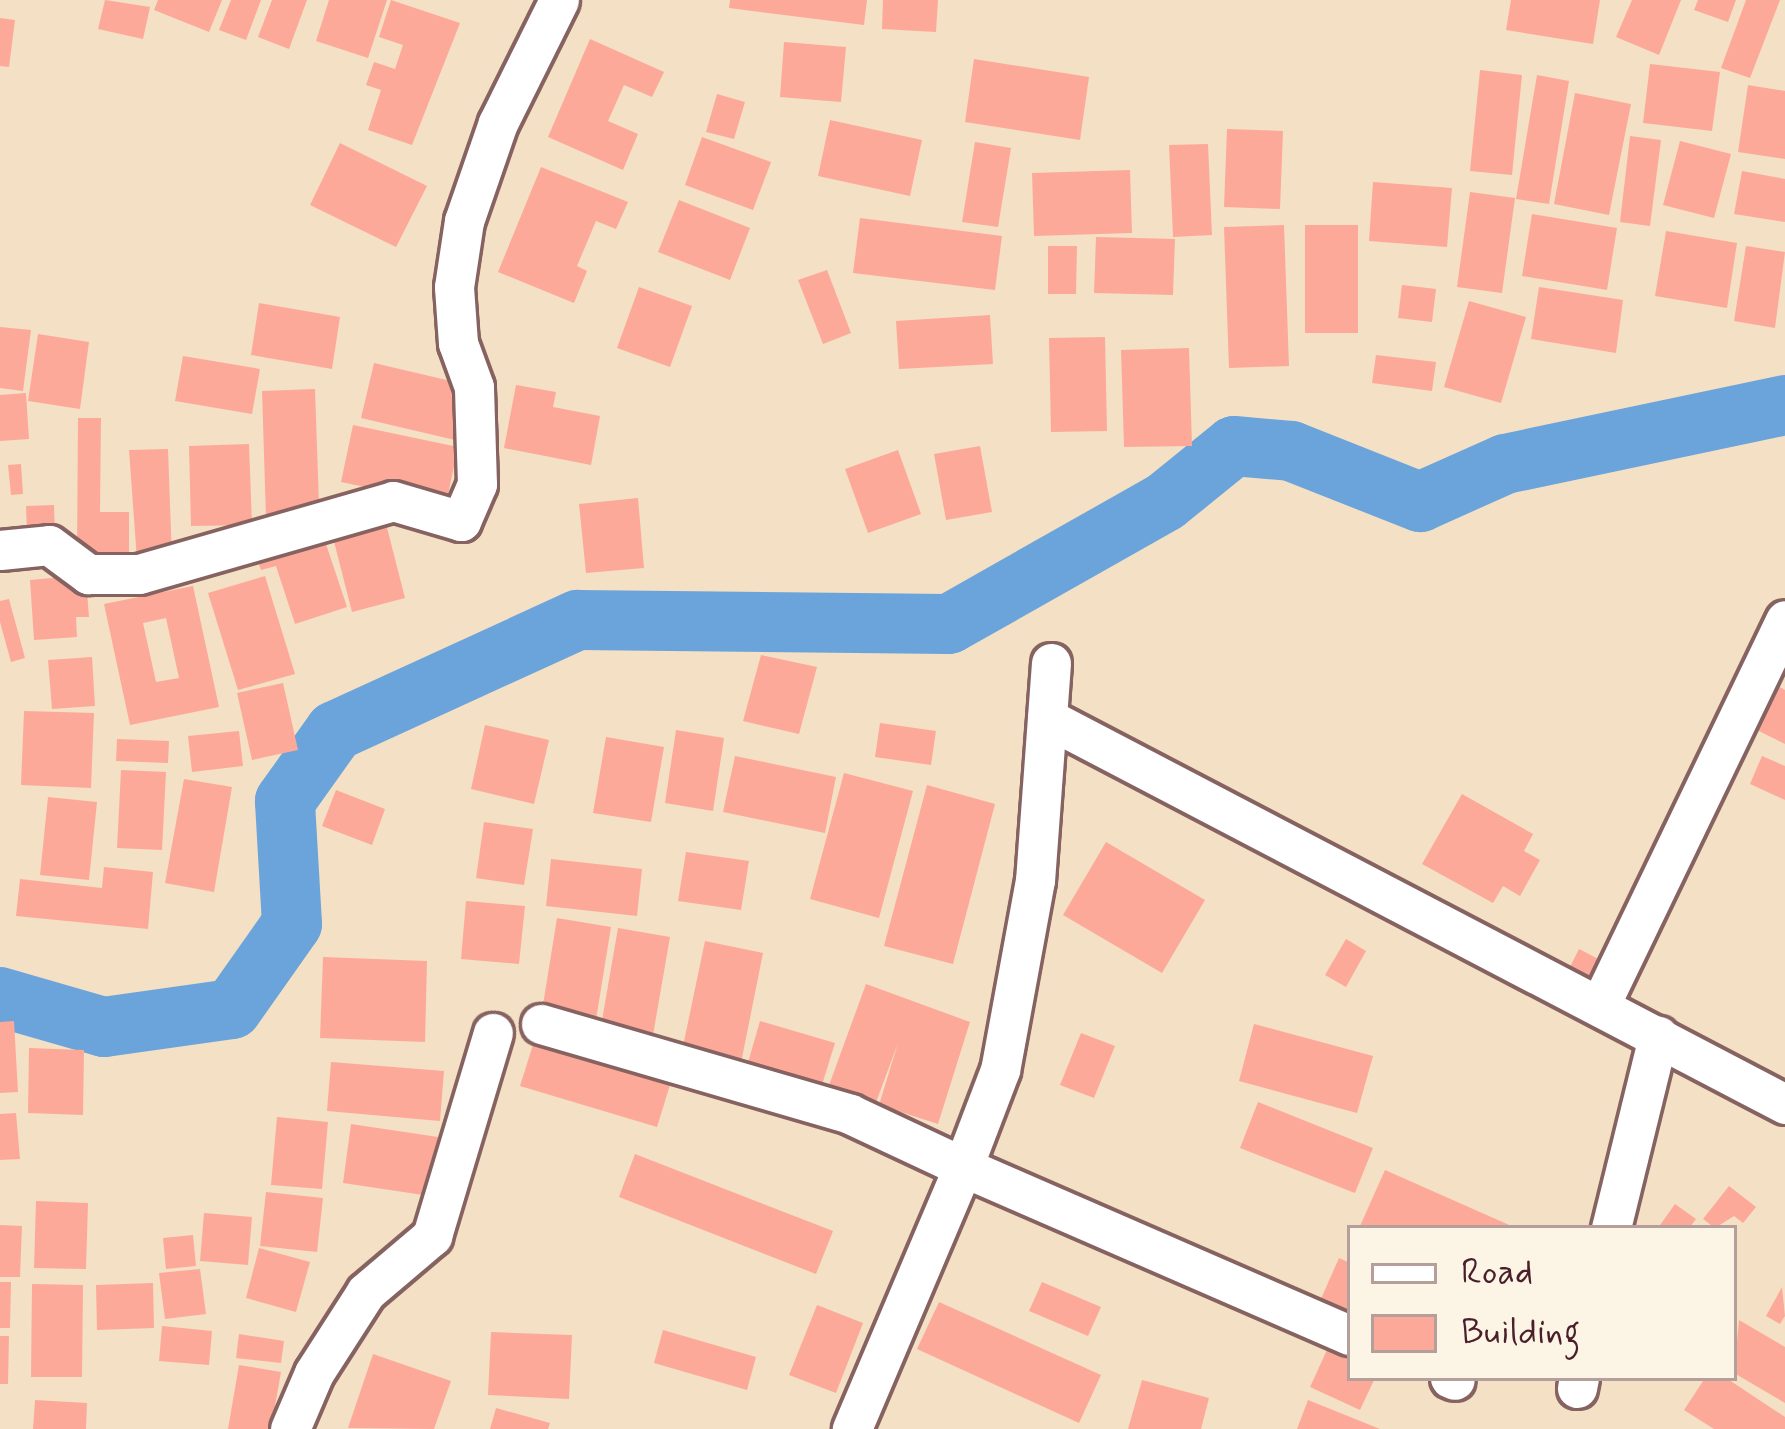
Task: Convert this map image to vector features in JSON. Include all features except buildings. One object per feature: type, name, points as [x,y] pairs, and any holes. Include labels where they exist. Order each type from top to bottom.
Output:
[{"type":"street","points":[[0,550],[49,545],[88,574],[139,574],[393,501],[461,521],[477,484],[474,387],[458,343],[454,287],[464,221],[498,123],[559,0]]},
{"type":"street","points":[[1600,1005],[1785,620]]},
{"type":"street","points":[[852,1429],[1000,1070],[1035,880],[1051,663]]},
{"type":"street","points":[[1047,718],[1785,1104]]},
{"type":"street","points":[[541,1024],[850,1114],[1347,1334]]},
{"type":"street","points":[[290,1429],[314,1373],[366,1292],[431,1236],[493,1034]]},
{"type":"street","points":[[1612,1225],[1658,1036]]},
{"type":"waterway","points":[[0,997],[104,1027],[232,1009],[292,924],[285,801],[335,731],[578,620],[949,624],[1166,501],[1234,446],[1291,451],[1420,502],[1505,464],[1785,405]]}]
